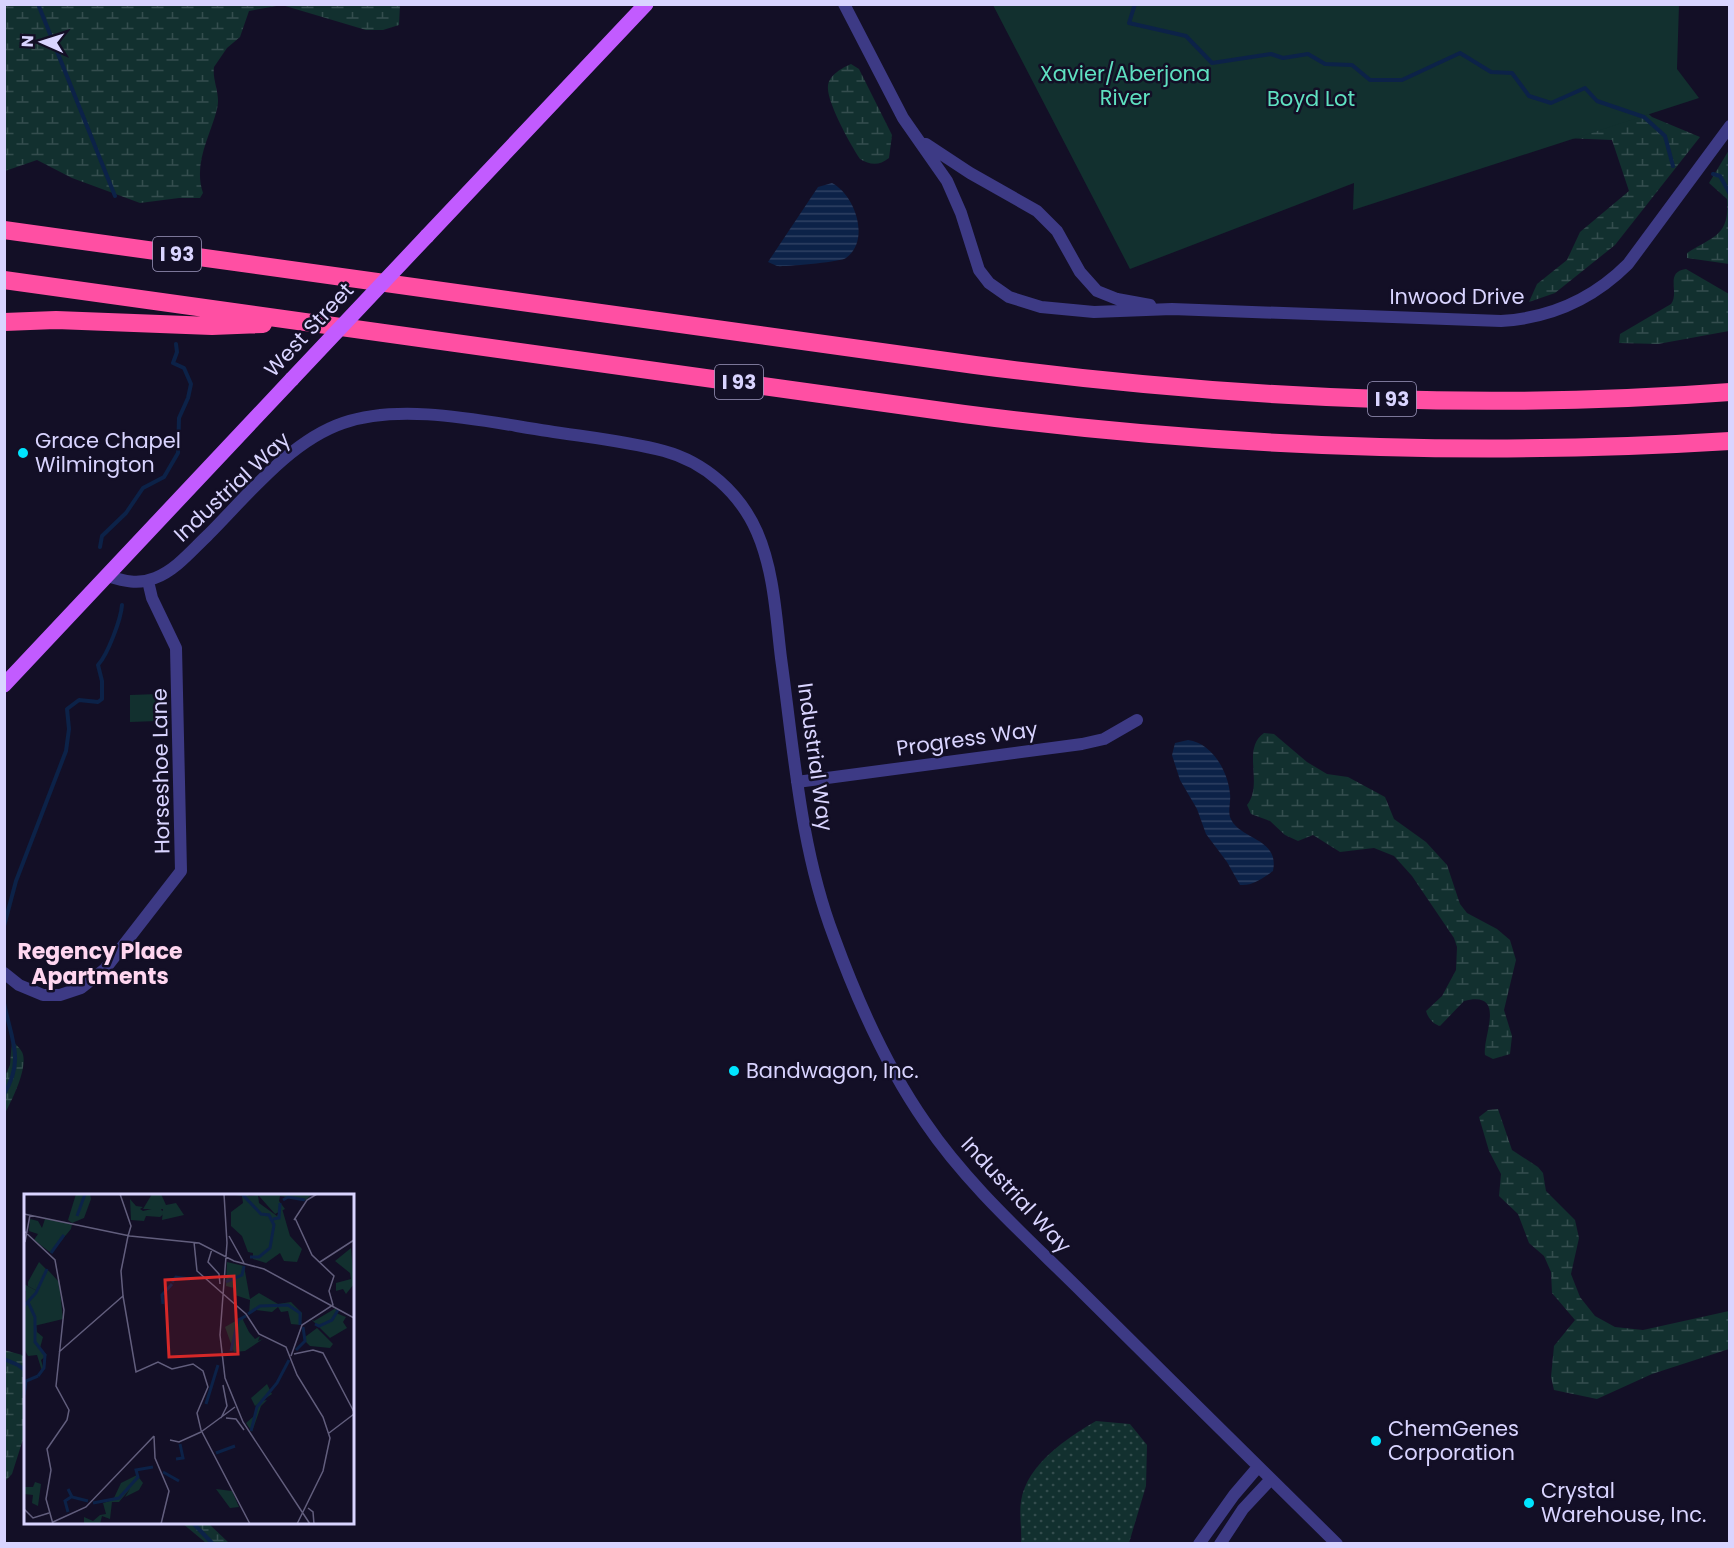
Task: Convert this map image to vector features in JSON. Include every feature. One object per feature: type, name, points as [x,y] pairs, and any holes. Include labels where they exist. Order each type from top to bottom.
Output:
[{"type":"highway","name":"I 93","points":[[4,230],[975,365],[1108,381],[1284,394],[1416,399],[1549,399],[1730,393]]},
{"type":"highway","name":"I 93","points":[[4,280],[987,417],[1143,434],[1278,443],[1424,448],[1548,448],[1730,441]]},
{"type":"highway","points":[[4,322],[56,320],[212,326],[311,323]]},
{"type":"main road","name":"West Street","points":[[4,686],[646,4]]},
{"type":"street","name":"Inwood Drive","points":[[844,4],[898,109],[935,161],[957,203],[976,265],[999,291],[1019,301],[1052,308],[1100,313],[1172,309],[1501,321],[1529,318],[1556,310],[1597,291],[1628,264],[1730,126]]},
{"type":"street","name":"Inwood Drive","points":[[920,140],[970,173],[1037,211],[1057,231],[1080,272],[1097,291],[1117,299],[1172,309]]},
{"type":"street","name":"Industrial Way","points":[[148,581],[178,564],[301,447],[333,427],[362,417],[397,414],[440,417],[603,439],[676,454],[703,469],[727,489],[746,513],[760,540],[773,598],[797,782],[814,874],[834,939],[899,1080],[926,1124],[964,1173],[1337,1544]]},
{"type":"street","points":[[107,576],[130,582],[148,581]]},
{"type":"street","name":"Horseshoe Lane","points":[[4,973],[19,985],[43,995],[60,995],[81,988],[105,969],[181,871],[176,648],[155,605],[148,581]]},
{"type":"street","name":"Progress Way","points":[[797,782],[1082,744],[1104,739],[1137,720]]},
{"type":"street","points":[[1199,1544],[1233,1495],[1258,1467]]},
{"type":"street","points":[[1220,1544],[1244,1509],[1271,1479]]},
{"type":"green space","points":[[5,4],[282,5],[249,11],[240,37],[227,48],[214,67],[218,103],[201,161],[200,182],[203,193],[200,198],[140,203],[72,178],[37,160],[5,171]]},
{"type":"green space","points":[[1245,4],[1443,4],[1604,75],[1652,117],[1700,137],[1615,245],[1555,293],[1529,302],[1537,284],[1567,260],[1580,232],[1629,191],[1612,140],[1564,138]]},
{"type":"green space","points":[[282,5],[400,5],[399,25],[383,30],[366,30]]},
{"type":"green space","name":"Boyd Lot","points":[[993,5],[1679,5],[1677,69],[1699,98],[1353,210],[1354,183],[1130,269]]},
{"type":"green space","points":[[851,64],[859,69],[892,135],[889,158],[882,162],[871,163],[860,159],[845,134],[828,93],[829,82],[833,75]]},
{"type":"green space","points":[[1729,150],[1729,264],[1687,258],[1687,253],[1718,234],[1726,221],[1727,199],[1709,183]]},
{"type":"green space","points":[[1686,269],[1729,294],[1729,331],[1658,344],[1619,343],[1620,334],[1671,304],[1674,294],[1674,278],[1679,271]]},
{"type":"green space","points":[[158,694],[158,721],[130,722],[130,695]]},
{"type":"green space","points":[[1264,733],[1274,734],[1307,762],[1327,774],[1348,777],[1385,797],[1394,819],[1426,842],[1447,865],[1460,904],[1467,913],[1497,929],[1510,940],[1516,960],[1504,1010],[1512,1036],[1510,1054],[1493,1059],[1485,1055],[1490,1017],[1485,1002],[1477,999],[1464,1001],[1440,1026],[1428,1016],[1426,1011],[1442,996],[1456,970],[1457,947],[1454,938],[1412,876],[1394,856],[1374,848],[1340,852],[1313,835],[1298,841],[1285,835],[1270,821],[1251,814],[1247,805],[1254,787],[1254,748],[1257,740]]},
{"type":"green space","points":[[12,1040],[24,1058],[19,1083],[5,1113],[5,1076],[10,1065]]},
{"type":"green space","points":[[1498,1109],[1512,1150],[1538,1167],[1543,1173],[1546,1191],[1575,1220],[1579,1238],[1571,1274],[1580,1297],[1595,1316],[1615,1327],[1643,1330],[1729,1311],[1729,1349],[1652,1374],[1597,1399],[1554,1390],[1551,1377],[1554,1346],[1575,1320],[1552,1293],[1551,1272],[1544,1256],[1529,1243],[1518,1214],[1499,1196],[1501,1174],[1489,1151],[1479,1117],[1488,1110]]},
{"type":"green space","points":[[4,1350],[24,1355],[24,1436],[12,1474],[5,1481]]},
{"type":"green space","points":[[1096,1421],[1130,1424],[1147,1445],[1146,1486],[1129,1543],[1021,1543],[1021,1501],[1031,1475],[1050,1453]]},
{"type":"green space","points":[[183,1524],[209,1524],[229,1543],[206,1543]]},
{"type":"water","points":[[832,183],[847,197],[857,218],[859,230],[854,250],[842,260],[824,263],[777,266],[768,262],[818,187]]},
{"type":"water","points":[[1188,740],[1204,746],[1222,768],[1229,785],[1229,811],[1234,825],[1265,845],[1270,851],[1273,871],[1258,881],[1240,885],[1227,862],[1206,834],[1197,809],[1180,780],[1172,755],[1175,743]]},
{"type":"waterway","points":[[38,4],[115,196]]},
{"type":"waterway","points":[[1135,4],[1129,23],[1186,36],[1212,63],[1271,54],[1283,58],[1308,54],[1325,64],[1352,65],[1370,80],[1402,80],[1460,53],[1491,72],[1512,73],[1529,96],[1551,103],[1585,88],[1597,101],[1644,117],[1665,136],[1673,166]]},
{"type":"waterway","points":[[1713,174],[1720,176],[1730,194]]},
{"type":"waterway","points":[[100,547],[102,536],[126,513],[143,488],[164,477],[178,453],[179,418],[188,398],[191,384],[184,368],[173,363],[177,352],[176,344]]},
{"type":"waterway","points":[[4,926],[16,881],[66,751],[69,729],[67,709],[79,700],[98,702],[102,699],[102,681],[98,665],[113,636],[122,605]]},
{"type":"waterway","points":[[4,1003],[15,1049],[14,1070],[4,1094]]},
{"type":"waterway","points":[[4,1359],[24,1370]]},
{"type":"waterway","points":[[194,1524],[213,1544]]},
{"type":"place","name":"Grace Chapel Wilmington","points":[[23,453]]},
{"type":"place","name":"Bandwagon, Inc.","points":[[734,1071]]},
{"type":"place","name":"ChemGenes Corporation","points":[[1376,1441]]},
{"type":"place","name":"Crystal Warehouse, Inc.","points":[[1529,1503]]},
{"type":"district","name":"Regency Place Apartments","points":[[100,964]]},
{"type":"park label","name":"Xavier/Aberjona River","points":[[1125,86]]}]
